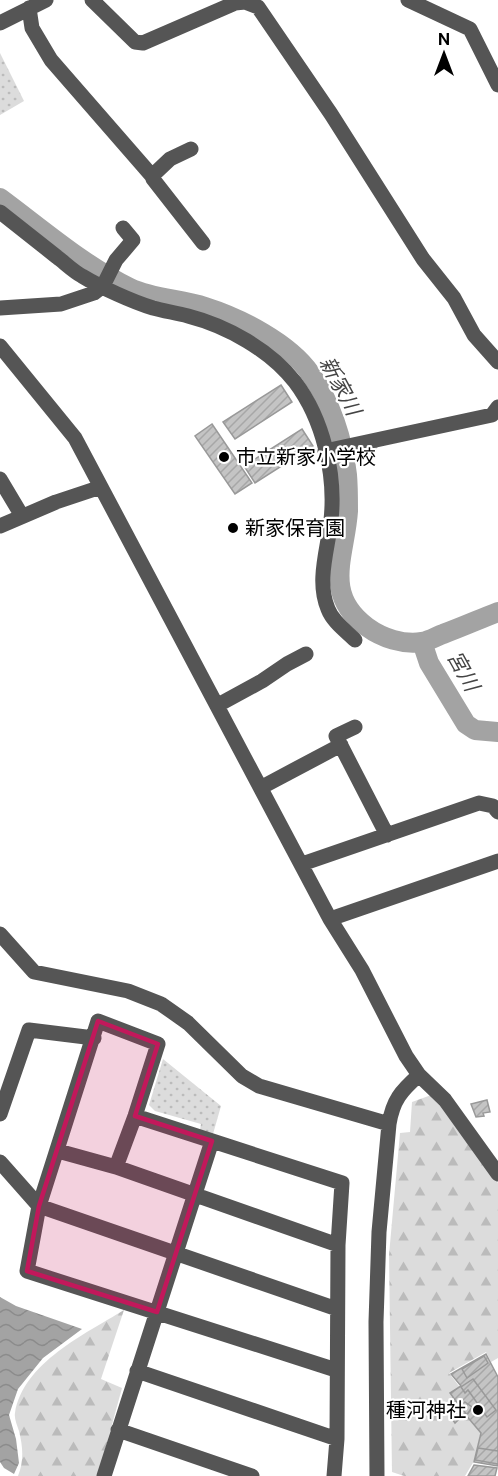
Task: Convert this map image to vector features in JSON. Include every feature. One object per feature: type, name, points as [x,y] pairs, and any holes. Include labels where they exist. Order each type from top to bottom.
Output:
[{"type":"street","points":[[0,23],[46,0]]},
{"type":"street","points":[[92,0],[135,42],[143,43],[235,3],[245,2],[258,7],[331,114],[423,259],[454,298],[474,335],[498,362]]},
{"type":"street","points":[[408,0],[470,29],[498,85]]},
{"type":"street","points":[[29,8],[32,28],[51,60],[152,176],[203,243]]},
{"type":"street","points":[[152,176],[170,159],[191,149]]},
{"type":"street","points":[[0,212],[81,276],[151,308],[213,324],[247,342],[276,362],[295,382],[310,407],[331,476],[333,501],[323,571],[324,596],[328,611],[355,640]]},
{"type":"street","points":[[0,308],[61,304],[94,292],[103,286],[116,260],[133,240],[123,228]]},
{"type":"street","points":[[0,346],[69,429],[262,787],[330,919],[362,970],[406,1056],[419,1075],[445,1100],[498,1174]]},
{"type":"street","points":[[325,451],[492,415],[498,408]]},
{"type":"street","points":[[0,479],[22,516]]},
{"type":"street","points":[[0,526],[101,487]]},
{"type":"street","points":[[218,705],[306,654]]},
{"type":"street","points":[[355,726],[336,736],[387,835]]},
{"type":"street","points":[[262,787],[341,745]]},
{"type":"street","points":[[302,864],[479,803],[493,806],[498,812]]},
{"type":"street","points":[[330,919],[498,861]]},
{"type":"street","points":[[0,934],[34,972],[128,991],[161,1004],[188,1023],[242,1076],[259,1086],[389,1124]]},
{"type":"street","points":[[116,1167],[158,1044],[98,1021],[39,1206],[27,1271],[336,1370]]},
{"type":"street","points":[[0,1114],[29,1030],[94,1038]]},
{"type":"street","points":[[378,1476],[376,1322],[379,1232],[389,1124],[391,1108],[402,1090],[419,1075]]},
{"type":"street","points":[[135,1116],[342,1183],[338,1245],[337,1439],[334,1476]]},
{"type":"street","points":[[104,1476],[212,1141]]},
{"type":"street","points":[[58,1151],[116,1167],[338,1245]]},
{"type":"street","points":[[0,1162],[39,1206],[337,1309]]},
{"type":"street","points":[[137,1371],[337,1439]]},
{"type":"street","points":[[118,1430],[252,1476]]},
{"type":"highlighted area","points":[[98,1021],[158,1044],[135,1116],[212,1141],[157,1312],[27,1271],[39,1206]]},
{"type":"green space","points":[[0,53],[24,101],[0,115]]},
{"type":"green space","points":[[163,1059],[221,1106],[213,1134],[200,1130],[201,1124],[155,1111],[149,1105]]},
{"type":"green space","points":[[434,1094],[498,1183],[498,1358],[491,1362],[486,1352],[449,1373],[484,1419],[474,1461],[465,1476],[404,1476],[392,1472],[389,1255],[400,1133],[410,1132],[412,1102]]},
{"type":"green space","points":[[124,1310],[101,1379],[122,1388],[98,1476],[18,1476],[22,1448],[15,1413],[20,1395],[30,1379],[43,1365],[74,1340]]},
{"type":"water","points":[[0,1297],[16,1306],[82,1329],[43,1358],[18,1389],[9,1415],[16,1439],[19,1463],[14,1474],[4,1468],[0,1462]]},
{"type":"building","points":[[281,385],[292,402],[235,439],[223,422]]},
{"type":"building","points":[[212,424],[252,483],[235,494],[195,436]]},
{"type":"building","points":[[302,429],[313,446],[255,483],[244,466]]},
{"type":"building","points":[[487,1100],[490,1112],[476,1117],[471,1104]]},
{"type":"building","name":"種河神社","points":[[486,1354],[498,1377],[498,1466],[474,1462],[481,1433],[465,1414],[455,1423],[450,1416],[461,1408],[450,1393],[461,1386],[451,1374]]},
{"type":"building","points":[[484,1356],[488,1363],[467,1378],[462,1369]]},
{"type":"building","points":[[473,1379],[496,1410],[487,1417],[468,1390],[465,1393],[461,1387]]},
{"type":"building","points":[[465,1402],[472,1407],[467,1415],[460,1406]]},
{"type":"building","points":[[454,1413],[459,1419],[455,1423],[450,1416]]},
{"type":"building","points":[[478,1448],[498,1451],[498,1464],[475,1460]]},
{"type":"building","points":[[474,1465],[497,1468],[495,1476],[468,1476]]},
{"type":"waterway","name":"新家川","points":[[0,198],[63,246],[113,279],[139,292],[196,304],[233,318],[277,342],[301,362],[324,396],[335,422],[342,448],[347,475],[348,511],[341,559],[340,588],[353,614],[367,627],[393,640],[422,642],[498,612]]},
{"type":"waterway","points":[[361,452],[376,447]]},
{"type":"waterway","points":[[344,457],[354,454]]},
{"type":"waterway","name":"宮川","points":[[422,642],[429,663],[466,724],[475,730],[498,732]]},
{"type":"place","name":"市立新家小学校","points":[[224,457]]},
{"type":"place","name":"新家保育園","points":[[233,528]]},
{"type":"place","name":"種河神社","points":[[478,1410]]}]
